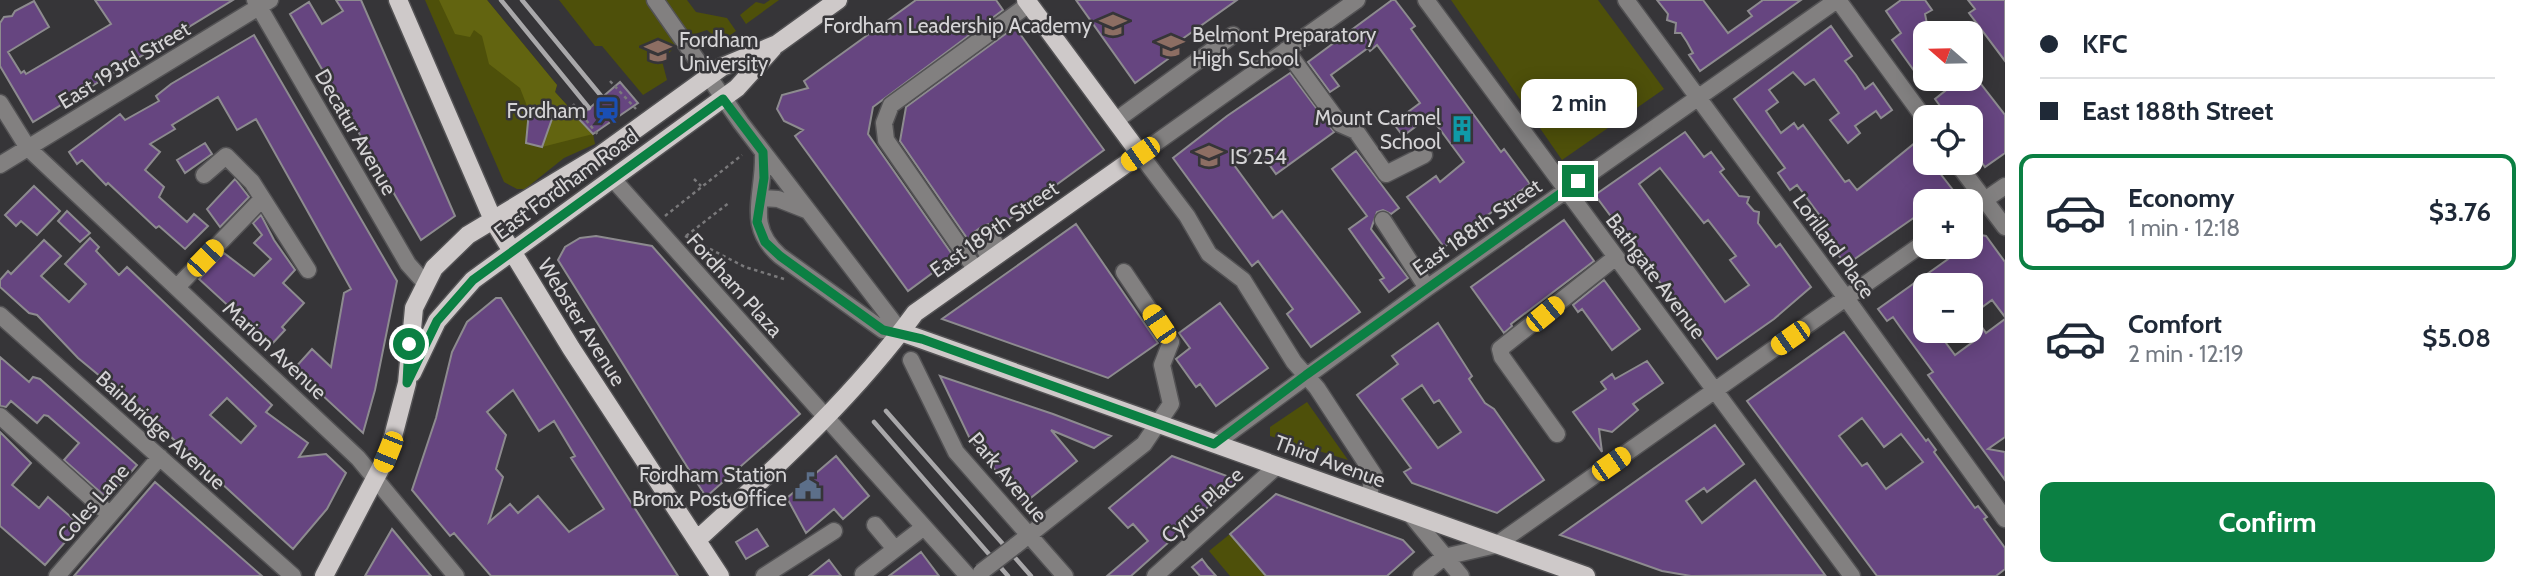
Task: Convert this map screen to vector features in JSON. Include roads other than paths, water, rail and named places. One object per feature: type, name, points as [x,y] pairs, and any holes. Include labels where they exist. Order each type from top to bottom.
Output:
[{"type":"main road","name":"Webster Avenue","points":[[398,0],[493,220],[683,524],[697,540],[720,576]]},
{"type":"main road","name":"East Fordham Road","points":[[407,383],[445,310],[473,280],[723,99],[737,88],[777,44],[838,0]]},
{"type":"main road","points":[[1028,2],[1140,154]]},
{"type":"main road","name":"East Fordham Road","points":[[324,576],[376,480],[396,430],[407,383],[410,325],[425,283],[454,248],[493,220],[599,156],[722,67],[777,44]]},
{"type":"main road","name":"East 189th Street","points":[[697,540],[827,419],[890,349],[915,313],[1140,154]]},
{"type":"main road","name":"Third Avenue","points":[[901,332],[1586,576]]},
{"type":"street","points":[[655,0],[723,99],[901,332]]},
{"type":"street","name":"East 189th Street","points":[[1140,154],[1357,0]]},
{"type":"street","name":"Bathgate Avenue","points":[[1426,0],[1852,576]]},
{"type":"street","name":"Lorillard Place","points":[[1626,0],[2005,519]]},
{"type":"street","points":[[1838,0],[1915,105]]},
{"type":"street","name":"East 188th Street","points":[[1214,444],[1427,288],[1838,0]]},
{"type":"street","name":"East 193rd Street","points":[[0,165],[262,2]]},
{"type":"street","name":"Decatur Avenue","points":[[262,2],[408,264],[425,283]]},
{"type":"street","points":[[976,270],[886,140],[884,123],[891,105],[1028,2]]},
{"type":"street","points":[[1115,121],[1233,35]]},
{"type":"street","points":[[1286,50],[1340,124],[1356,131],[1386,174],[1424,155]]},
{"type":"street","name":"Marion Avenue","points":[[0,103],[28,148],[358,458],[456,576]]},
{"type":"street","name":"Third Avenue","points":[[763,152],[762,198],[757,222],[761,235],[771,249],[883,330],[901,332]]},
{"type":"street","points":[[1140,154],[1187,216],[1209,254],[1243,280],[1294,362],[1306,375],[1374,475],[1368,498]]},
{"type":"street","points":[[204,175],[226,156],[252,182],[308,270]]},
{"type":"street","points":[[1966,175],[2005,227]]},
{"type":"street","name":"Fordham Plaza","points":[[612,178],[827,419]]},
{"type":"street","points":[[1985,200],[2005,186]]},
{"type":"street","points":[[762,198],[778,199],[808,211]]},
{"type":"street","points":[[177,287],[262,199]]},
{"type":"street","points":[[1383,220],[1427,288]]},
{"type":"street","points":[[984,237],[996,255]]},
{"type":"street","points":[[1421,576],[1444,557],[1496,545],[1913,251]]},
{"type":"street","points":[[1558,435],[1502,357],[1500,349],[1616,257]]},
{"type":"street","points":[[827,419],[923,527],[975,575],[1144,444],[1171,404],[1162,365],[1171,342],[1124,272]]},
{"type":"street","name":"Bainbridge Avenue","points":[[0,315],[293,576]]},
{"type":"street","name":"Park Avenue","points":[[911,360],[956,452],[1065,576]]},
{"type":"street","points":[[0,416],[110,514]]},
{"type":"street","name":"Coles Lane","points":[[57,576],[160,457]]},
{"type":"street","name":"Cyrus Place","points":[[1155,576],[1277,466]]},
{"type":"street","points":[[1411,515],[1461,576]]},
{"type":"street","points":[[875,525],[895,549]]},
{"type":"street","points":[[863,574],[923,527]]},
{"type":"street","points":[[764,576],[834,531]]},
{"type":"railway","points":[[501,0],[589,108]]},
{"type":"railway","points":[[522,0],[602,97]]},
{"type":"railway","points":[[886,411],[1031,576]]},
{"type":"railway","points":[[874,422],[1008,576]]},
{"type":"place","name":"Fordham Leadership Academy","points":[[1113,25]]},
{"type":"place","name":"Belmont Preparatory High School","points":[[1171,46]]},
{"type":"place","name":"Fordham University","points":[[658,51]]},
{"type":"place","name":"Fordham","points":[[607,110]]},
{"type":"place","name":"Mount Carmel School","points":[[1462,129]]},
{"type":"place","name":"IS 254","points":[[1209,156]]},
{"type":"place","name":"Fordham Station Bronx Post Office","points":[[808,486]]}]
